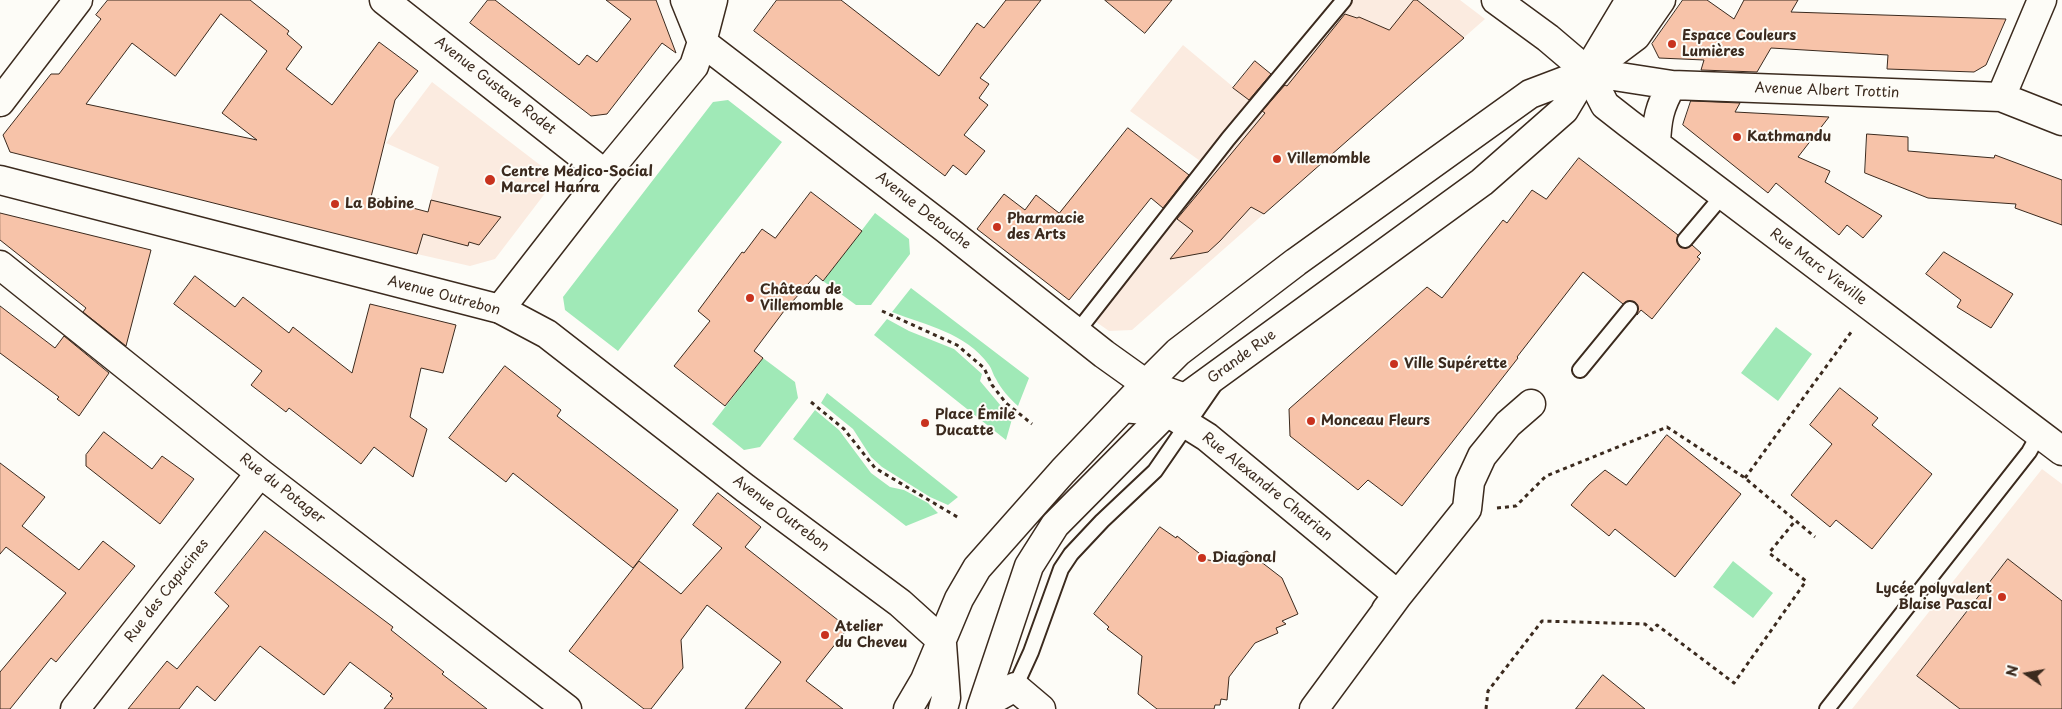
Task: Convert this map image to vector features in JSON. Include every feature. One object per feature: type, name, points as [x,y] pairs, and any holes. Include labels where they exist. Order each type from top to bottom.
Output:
[{"type":"street","points":[[0,102],[78,0]]},
{"type":"street","name":"Avenue Gustave Rodet","points":[[384,0],[604,174]]},
{"type":"street","points":[[685,0],[702,42]]},
{"type":"street","points":[[500,309],[604,174],[694,66],[713,0]]},
{"type":"street","points":[[1496,0],[1548,38],[1588,72]]},
{"type":"street","name":"Grande Rue","points":[[982,707],[1028,566],[1055,525],[1225,369],[1482,182],[1564,110],[1630,0]]},
{"type":"street","name":"Grande Rue","points":[[908,709],[925,680],[959,599],[977,568],[1146,384],[1200,334],[1478,130],[1530,94],[1588,72],[1636,36],[1661,0]]},
{"type":"street","points":[[2001,97],[2042,0]]},
{"type":"street","name":"Avenue Detouche","points":[[702,42],[1180,411]]},
{"type":"street","name":"Avenue Albert Trottin","points":[[1588,72],[1672,85],[2001,97],[2062,121]]},
{"type":"street","name":"Rue Marc Vieville","points":[[1588,72],[1605,105],[2062,451]]},
{"type":"street","points":[[1656,144],[1657,118],[1662,102],[1672,85]]},
{"type":"street","name":"Avenue Outrebon","points":[[0,180],[500,309],[547,334],[745,488],[900,603],[941,640]]},
{"type":"street","name":"Rue du Potager","points":[[0,265],[260,473],[567,709]]},
{"type":"street","points":[[1309,709],[1467,509],[1470,482],[1482,456],[1508,424],[1531,404]]},
{"type":"street","name":"Rue Alexandre Chatrian","points":[[1123,408],[1180,411],[1207,437],[1398,595]]},
{"type":"street","name":"Rue des Capucines","points":[[75,709],[260,473]]},
{"type":"street","points":[[1314,709],[1398,595]]},
{"type":"street","name":"Grande Rue","points":[[941,640],[946,698],[943,709]]},
{"type":"street","points":[[982,707],[1014,686],[1041,709]]},
{"type":"lane","points":[[1077,332],[1228,139],[1344,0]]},
{"type":"lane","points":[[1685,240],[1723,195]]},
{"type":"lane","points":[[1580,370],[1630,309]]},
{"type":"lane","points":[[1014,686],[1030,652],[1056,578],[1066,562],[1102,521],[1155,471],[1180,411]]},
{"type":"lane","points":[[1827,709],[2029,452],[2039,434]]},
{"type":"path","points":[[1745,478],[1870,306]]},
{"type":"path","points":[[882,311],[957,345],[984,368],[992,385],[1006,403],[1032,424]]},
{"type":"path","points":[[811,402],[844,428],[875,468],[959,518]]},
{"type":"path","points":[[1467,509],[1516,506],[1546,476],[1666,427],[1745,478],[1815,537]]},
{"type":"path","points":[[1486,709],[1488,691],[1542,621],[1645,624],[1652,630],[1657,624],[1734,683],[1806,581],[1769,553],[1795,521]]},
{"type":"shaded area","points":[[1333,0],[1460,0],[1485,19],[1132,330],[1109,331],[1082,312],[1203,163],[1130,111],[1183,45],[1250,101]]},
{"type":"shaded area","name":"Centre Médico-Social Marcel Hanra","points":[[432,82],[544,168],[546,192],[495,259],[470,266],[417,254],[439,167],[386,143]]},
{"type":"shaded area","name":"Lycée polyvalent Blaise Pascal","points":[[2042,469],[2062,484],[2062,709],[1852,709]]},
{"type":"green space","points":[[728,100],[782,142],[618,351],[565,310],[563,297],[713,102]]},
{"type":"green space","points":[[875,213],[909,239],[910,254],[871,305],[856,305],[823,281]]},
{"type":"green space","points":[[911,288],[1029,378],[1018,406],[1000,386],[989,365],[969,345],[945,331],[892,312]]},
{"type":"green space","points":[[887,319],[909,331],[954,349],[982,374],[980,381],[1012,419],[1006,440],[874,335]]},
{"type":"green space","points":[[1776,327],[1812,354],[1778,401],[1741,373]]},
{"type":"green space","points":[[763,358],[795,382],[798,398],[760,447],[744,450],[712,424]]},
{"type":"green space","points":[[827,393],[958,497],[948,505],[930,497],[882,467],[871,457],[853,429],[821,403]]},
{"type":"green space","points":[[815,410],[839,430],[871,473],[890,487],[904,490],[928,503],[938,513],[906,526],[793,439]]},
{"type":"green space","points":[[1733,561],[1773,593],[1753,618],[1713,587]]},
{"type":"building","points":[[108,0],[250,0],[289,31],[287,34],[302,47],[286,69],[332,105],[379,42],[418,71],[395,100],[371,197],[428,212],[431,200],[501,217],[479,245],[469,242],[468,246],[423,234],[417,254],[10,152],[3,135],[51,74],[59,74],[101,19],[96,15]],"holes":[[[221,14],[267,51],[222,113],[257,140],[86,104],[132,43],[175,76]]]},
{"type":"building","points":[[488,0],[495,0],[579,65],[587,55],[597,62],[631,19],[606,0],[656,0],[676,53],[662,43],[607,114],[591,116],[470,23]]},
{"type":"building","points":[[777,0],[841,0],[939,76],[977,23],[984,28],[1006,0],[1041,0],[980,78],[989,84],[979,98],[988,105],[964,135],[985,151],[966,175],[953,165],[945,176],[754,31]]},
{"type":"building","points":[[1105,0],[1172,0],[1145,33]]},
{"type":"building","points":[[1414,0],[1417,0],[1464,38],[1264,214],[1251,207],[1208,252],[1170,259],[1193,231],[1177,219],[1265,113],[1262,111],[1285,85],[1287,86],[1345,14],[1359,17],[1389,30]]},
{"type":"building","points":[[1683,0],[1707,0],[1734,19],[1744,0],[1798,0],[1791,12],[2006,19],[1986,65],[1974,72],[1887,69],[1888,55],[1771,48],[1757,72],[1701,70],[1704,60],[1659,58],[1652,44]]},
{"type":"building","points":[[1255,61],[1271,74],[1249,100],[1233,88]]},
{"type":"building","points":[[1691,101],[1740,103],[1735,112],[1829,117],[1798,157],[1830,171],[1825,182],[1882,216],[1863,238],[1847,225],[1839,235],[1776,183],[1768,193],[1683,125]]},
{"type":"building","points":[[1128,128],[1189,175],[1163,208],[1151,198],[1069,300],[977,229],[1004,194],[1025,210],[1036,195],[1059,213]]},
{"type":"building","points":[[1867,134],[1908,137],[1908,151],[1994,158],[1995,155],[2062,180],[2062,225],[2015,208],[2016,204],[1928,198],[1865,173]]},
{"type":"building","points":[[1579,158],[1678,235],[1677,242],[1680,247],[1687,248],[1692,245],[1701,253],[1697,257],[1700,259],[1652,319],[1641,310],[1637,315],[1638,306],[1635,302],[1627,301],[1623,304],[1583,272],[1402,506],[1368,480],[1358,490],[1290,436],[1289,409],[1427,287],[1442,298],[1503,220],[1507,223],[1532,190],[1546,199]]},
{"type":"building","name":"Château de Villemomble","points":[[811,192],[862,231],[823,281],[816,275],[784,311],[754,351],[763,358],[725,406],[674,366],[710,321],[698,311],[742,252],[744,253],[762,229],[775,238]]},
{"type":"building","points":[[0,213],[151,250],[126,346],[83,312],[86,308],[0,240]]},
{"type":"building","points":[[1944,252],[2013,294],[1991,328],[1957,307],[1961,300],[1926,274]]},
{"type":"building","points":[[195,276],[235,307],[243,297],[289,333],[293,327],[352,373],[370,304],[456,325],[443,373],[421,368],[410,417],[427,429],[413,477],[374,447],[361,464],[289,408],[286,412],[251,385],[262,371],[174,304]]},
{"type":"building","points":[[0,306],[55,348],[64,336],[109,373],[79,416],[57,399],[59,397],[0,353]]},
{"type":"building","points":[[505,366],[561,410],[557,416],[678,510],[633,568],[513,473],[506,482],[449,438]]},
{"type":"building","points":[[1840,388],[1878,418],[1872,425],[1932,474],[1872,549],[1836,520],[1830,527],[1791,495],[1832,444],[1810,425]]},
{"type":"building","points":[[104,432],[152,469],[162,456],[194,479],[160,524],[86,466],[86,455]]},
{"type":"building","points":[[1667,435],[1741,494],[1675,577],[1615,529],[1609,536],[1571,505],[1589,484],[1605,470],[1626,485]]},
{"type":"building","points":[[0,463],[45,497],[22,526],[79,570],[103,541],[135,566],[56,662],[51,658],[10,709],[0,709],[0,672],[66,593],[6,547],[0,554]]},
{"type":"building","points":[[718,493],[761,527],[745,547],[848,628],[806,681],[843,709],[745,709],[781,662],[707,605],[681,640],[683,668],[651,709],[644,709],[569,651],[639,561],[681,594],[722,548],[693,525]]},
{"type":"building","points":[[1160,527],[1176,538],[1177,536],[1208,560],[1222,562],[1247,551],[1282,578],[1298,614],[1282,621],[1286,624],[1276,628],[1278,633],[1255,643],[1229,677],[1227,700],[1221,699],[1220,705],[1215,705],[1214,709],[1157,709],[1138,694],[1142,656],[1107,629],[1109,627],[1094,614]]},
{"type":"building","points":[[265,531],[393,627],[391,630],[444,672],[442,674],[487,709],[384,709],[393,698],[390,696],[392,694],[350,662],[324,695],[260,646],[215,701],[197,686],[179,709],[128,709],[167,661],[177,669],[229,606],[215,593]]},
{"type":"building","points":[[2008,559],[2062,601],[2062,709],[1960,709],[1917,676]]},
{"type":"building","points":[[1603,675],[1645,709],[1576,709]]},
{"type":"place","name":"Espace Couleurs Lumières","points":[[1672,44]]},
{"type":"place","name":"Kathmandu","points":[[1737,137]]},
{"type":"place","name":"Villemomble","points":[[1277,159]]},
{"type":"place","name":"Centre Médico-Social Marcel Hanra","points":[[490,180]]},
{"type":"place","name":"La Bobine","points":[[335,204]]},
{"type":"place","name":"Pharmacie des Arts","points":[[997,227]]},
{"type":"place","name":"Château de Villemomble","points":[[750,298]]},
{"type":"place","name":"Ville Supérette","points":[[1394,364]]},
{"type":"place","name":"Monceau Fleurs","points":[[1311,421]]},
{"type":"place","name":"Place Émile Ducatte","points":[[925,423]]},
{"type":"place","name":"Diagonal","points":[[1202,558]]},
{"type":"place","name":"Lycée polyvalent Blaise Pascal","points":[[2002,597]]},
{"type":"place","name":"Atelier du Cheveu","points":[[825,635]]}]
